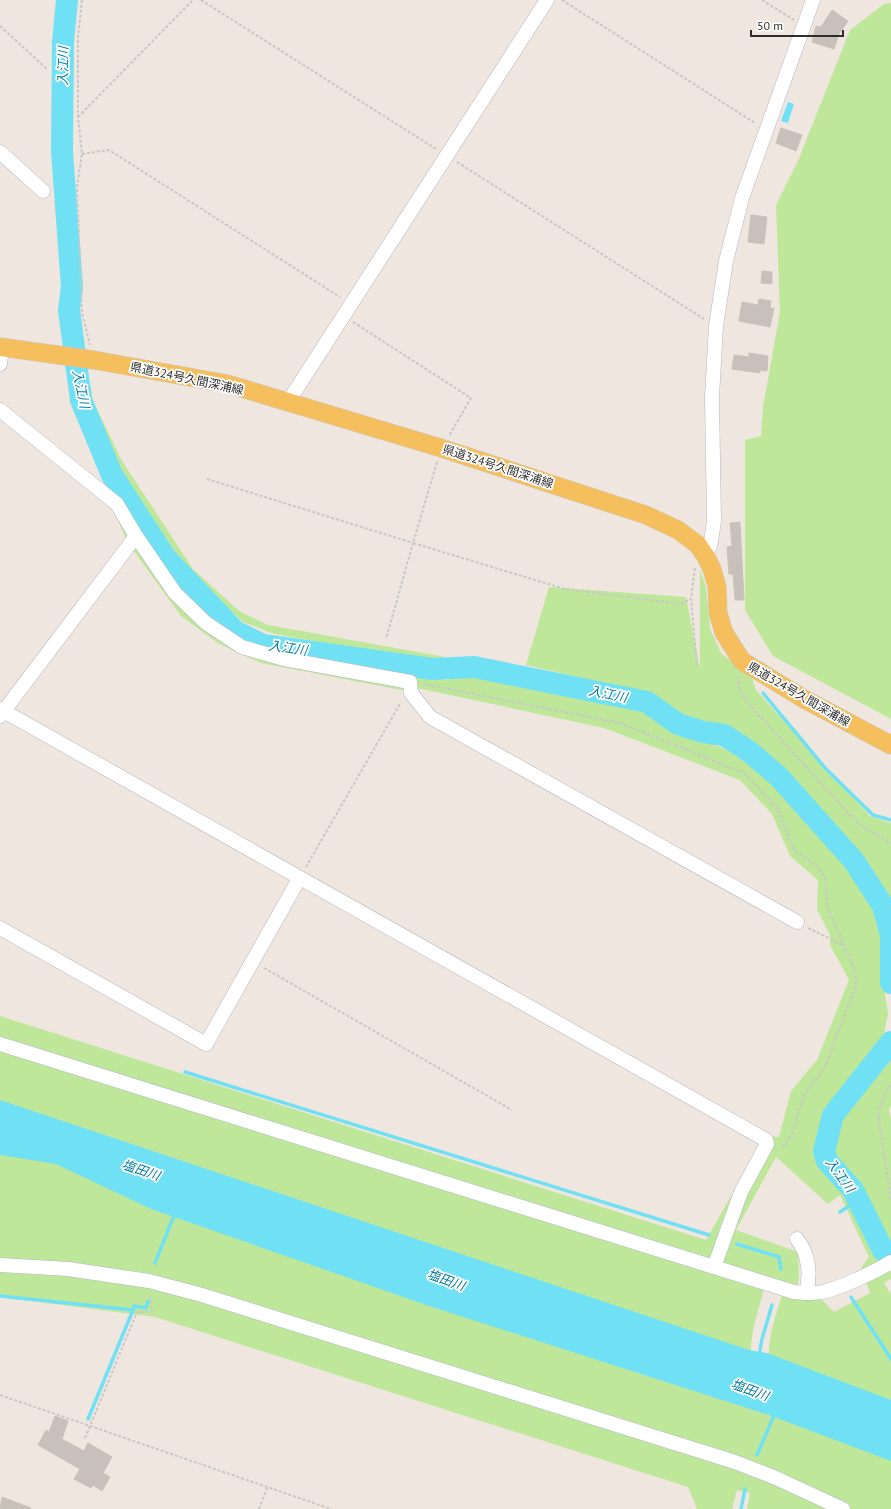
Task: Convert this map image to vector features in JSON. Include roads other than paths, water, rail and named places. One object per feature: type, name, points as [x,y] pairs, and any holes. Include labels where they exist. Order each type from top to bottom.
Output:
[{"type":"main road","name":"県道324号久間深浦線","points":[[1,352],[57,355],[94,360],[228,384],[442,448],[646,515],[678,530],[702,551],[712,569],[717,587],[718,613],[724,633],[742,661],[804,699],[891,745]]},
{"type":"street","points":[[288,402],[547,0]]},
{"type":"street","points":[[702,551],[711,542],[714,521],[712,397],[716,326],[726,261],[742,198],[813,0]]},
{"type":"street","points":[[0,152],[43,191]]},
{"type":"street","points":[[0,410],[117,504],[136,536],[175,593],[206,623],[242,647],[284,659],[410,682],[411,694],[430,717],[797,922]]},
{"type":"street","points":[[136,536],[1,712],[766,1140],[767,1144],[741,1192],[714,1267]]},
{"type":"street","points":[[0,928],[206,1044],[300,879]]},
{"type":"street","points":[[0,1044],[794,1292],[806,1294],[823,1292],[881,1268],[891,1262]]},
{"type":"street","points":[[797,1239],[804,1248],[810,1280],[806,1294]]},
{"type":"street","points":[[0,1265],[68,1269],[149,1281],[202,1295],[735,1462],[776,1478],[843,1509]]},
{"type":"water","points":[[788,102],[794,104],[788,123],[781,121]]},
{"type":"water","name":"塩田川","points":[[0,1100],[749,1350],[767,1353],[891,1400],[891,1461],[769,1415],[432,1307],[151,1209],[56,1164],[0,1155]]},
{"type":"waterway","name":"入江川","points":[[67,0],[63,42],[62,152],[72,287],[69,310],[81,400],[112,475],[165,557],[235,631],[263,645],[432,669],[474,667],[647,702],[678,724],[703,732],[724,735],[750,752],[779,777],[854,861],[883,906],[891,935]]},
{"type":"waterway","points":[[763,693],[826,769],[873,815],[891,820]]},
{"type":"waterway","name":"入江川","points":[[891,936],[891,983]]},
{"type":"waterway","name":"入江川","points":[[883,1250],[853,1190],[827,1161],[824,1151],[833,1115],[891,1042]]},
{"type":"waterway","points":[[185,1072],[709,1235]]},
{"type":"waterway","points":[[840,1212],[858,1200]]},
{"type":"waterway","points":[[155,1263],[175,1213]]},
{"type":"waterway","points":[[737,1244],[779,1257],[781,1269]]},
{"type":"waterway","points":[[0,1296],[133,1310],[134,1306],[146,1308],[148,1301]]},
{"type":"waterway","points":[[851,1297],[891,1359]]},
{"type":"waterway","points":[[759,1356],[762,1339],[772,1305]]},
{"type":"waterway","points":[[88,1419],[133,1310]]},
{"type":"waterway","points":[[757,1455],[775,1413]]},
{"type":"waterway","points":[[741,1509],[745,1489]]}]
